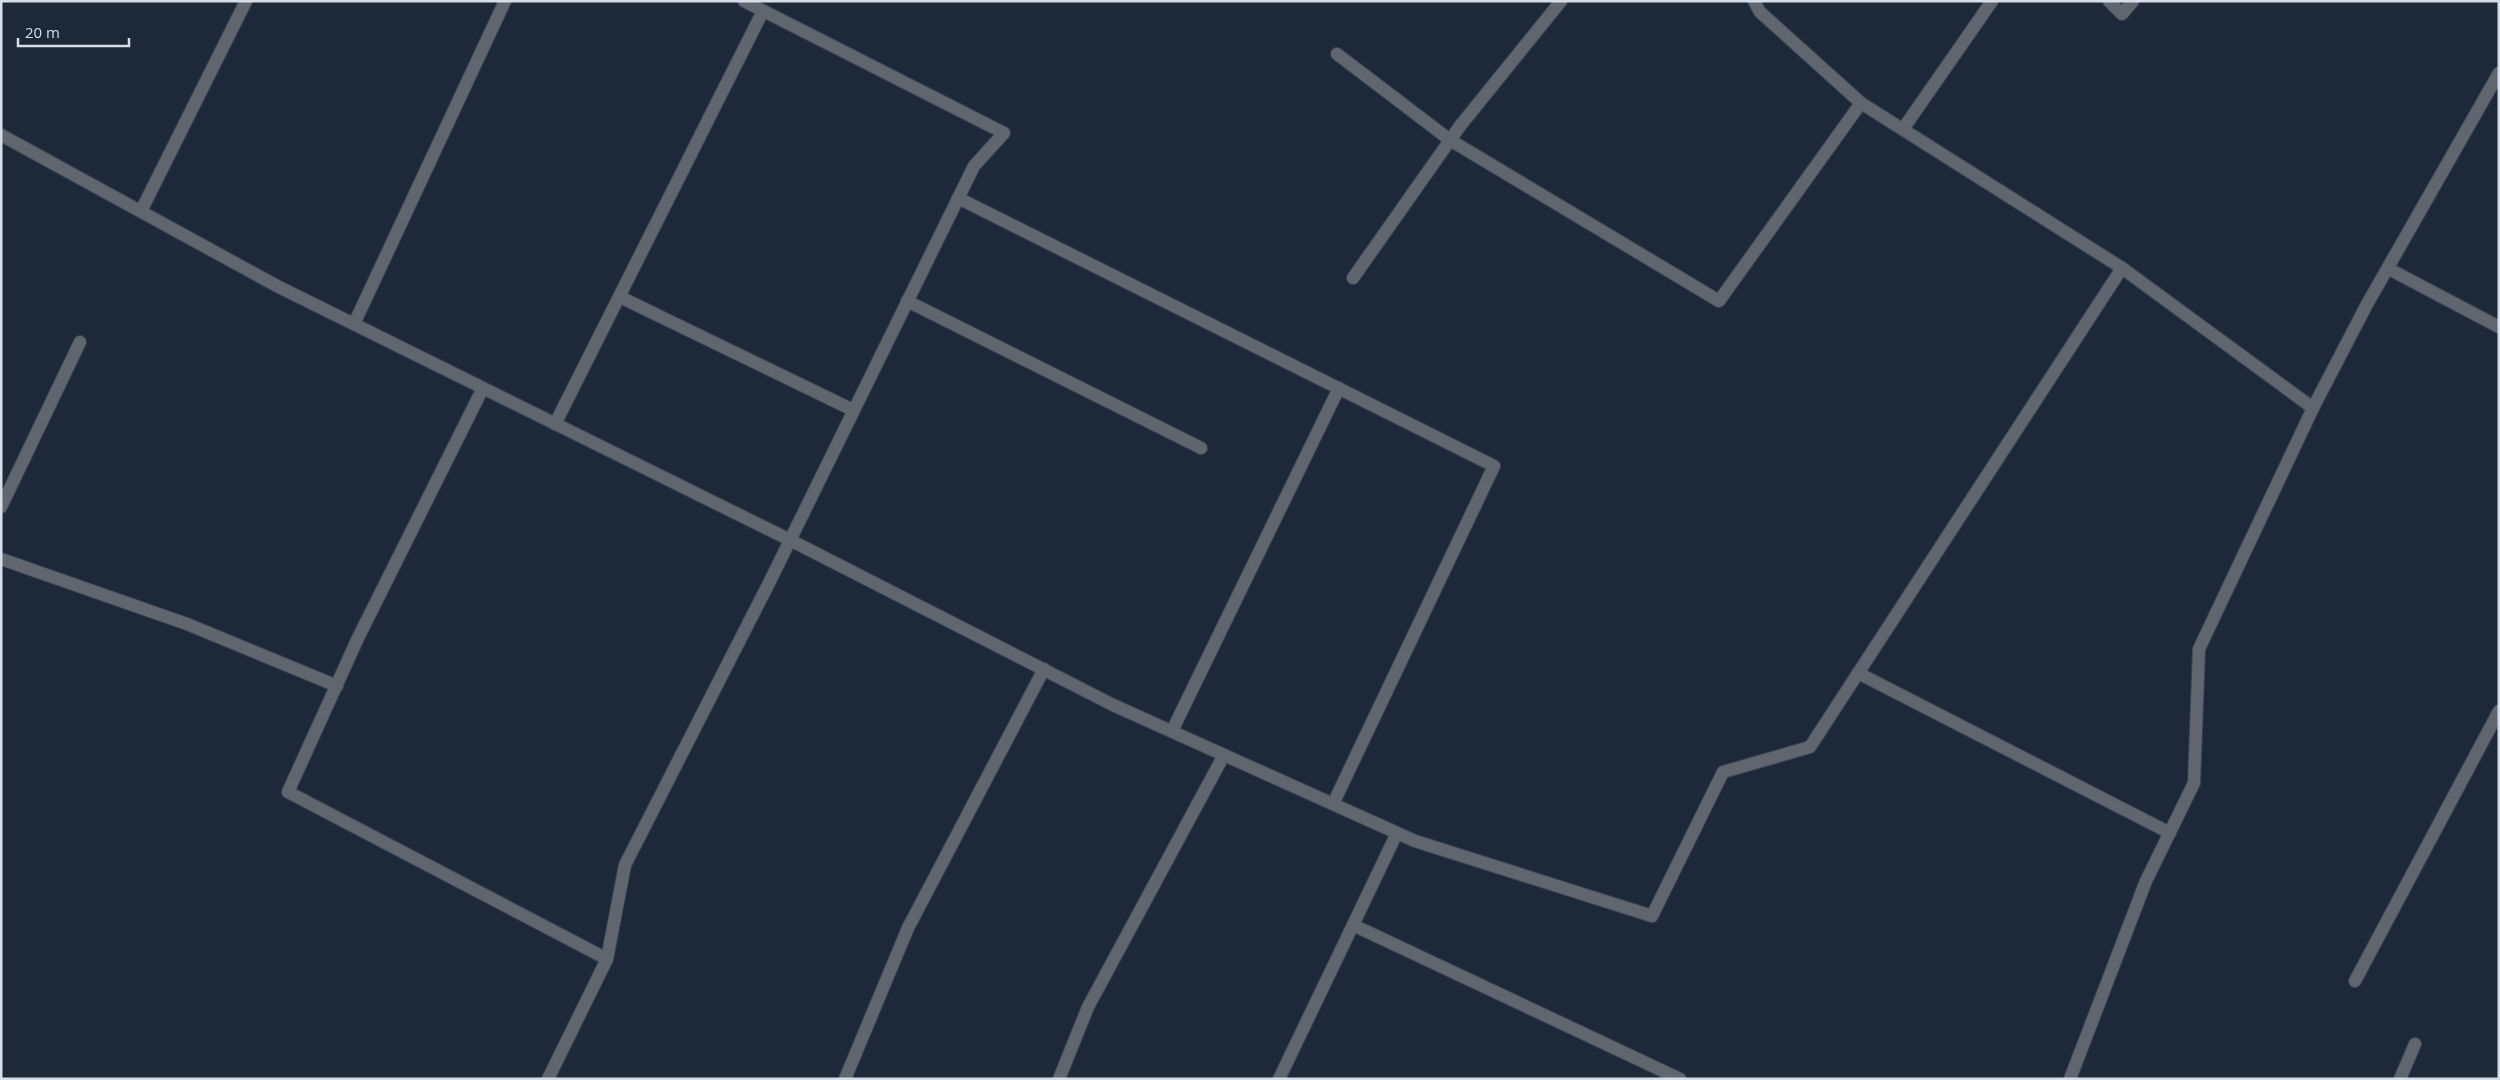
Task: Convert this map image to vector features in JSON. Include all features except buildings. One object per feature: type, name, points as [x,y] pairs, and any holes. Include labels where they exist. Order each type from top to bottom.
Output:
[{"type":"street","points":[[141,211],[246,1]]},
{"type":"street","points":[[354,324],[505,1]]},
{"type":"street","points":[[548,1079],[607,959],[625,865],[790,540],[974,166],[1004,133],[744,1]]},
{"type":"street","points":[[1353,278],[1450,140],[1561,1]]},
{"type":"street","points":[[1754,1],[1760,12],[1861,103],[2122,268],[2313,408]]},
{"type":"street","points":[[1903,129],[1992,1]]},
{"type":"street","points":[[2109,1],[2122,14],[2133,1]]},
{"type":"street","points":[[555,424],[764,11]]},
{"type":"street","points":[[1337,54],[1450,140],[1719,301],[1861,103]]},
{"type":"street","points":[[2070,1079],[2146,881],[2194,783],[2199,648],[2313,408],[2366,306],[2389,269],[2499,73]]},
{"type":"street","points":[[1,135],[277,286],[1172,731],[1415,841],[1652,916],[1723,772],[1810,747],[2122,268]]},
{"type":"street","points":[[958,198],[1494,466],[1332,804]]},
{"type":"street","points":[[2389,269],[2499,327]]},
{"type":"street","points":[[620,297],[853,410]]},
{"type":"street","points":[[907,301],[1201,448]]},
{"type":"street","points":[[1,507],[80,342]]},
{"type":"street","points":[[483,388],[358,638],[288,792],[607,959]]},
{"type":"street","points":[[1172,731],[1339,388]]},
{"type":"street","points":[[1,560],[187,624],[337,686]]},
{"type":"street","points":[[845,1079],[908,928],[1044,669]]},
{"type":"street","points":[[1858,673],[2170,832]]},
{"type":"street","points":[[2355,981],[2499,711]]},
{"type":"street","points":[[1060,1079],[1088,1007],[1224,755]]},
{"type":"street","points":[[1279,1079],[1397,833]]},
{"type":"street","points":[[1353,925],[1680,1079]]},
{"type":"street","points":[[2400,1079],[2415,1044]]}]
